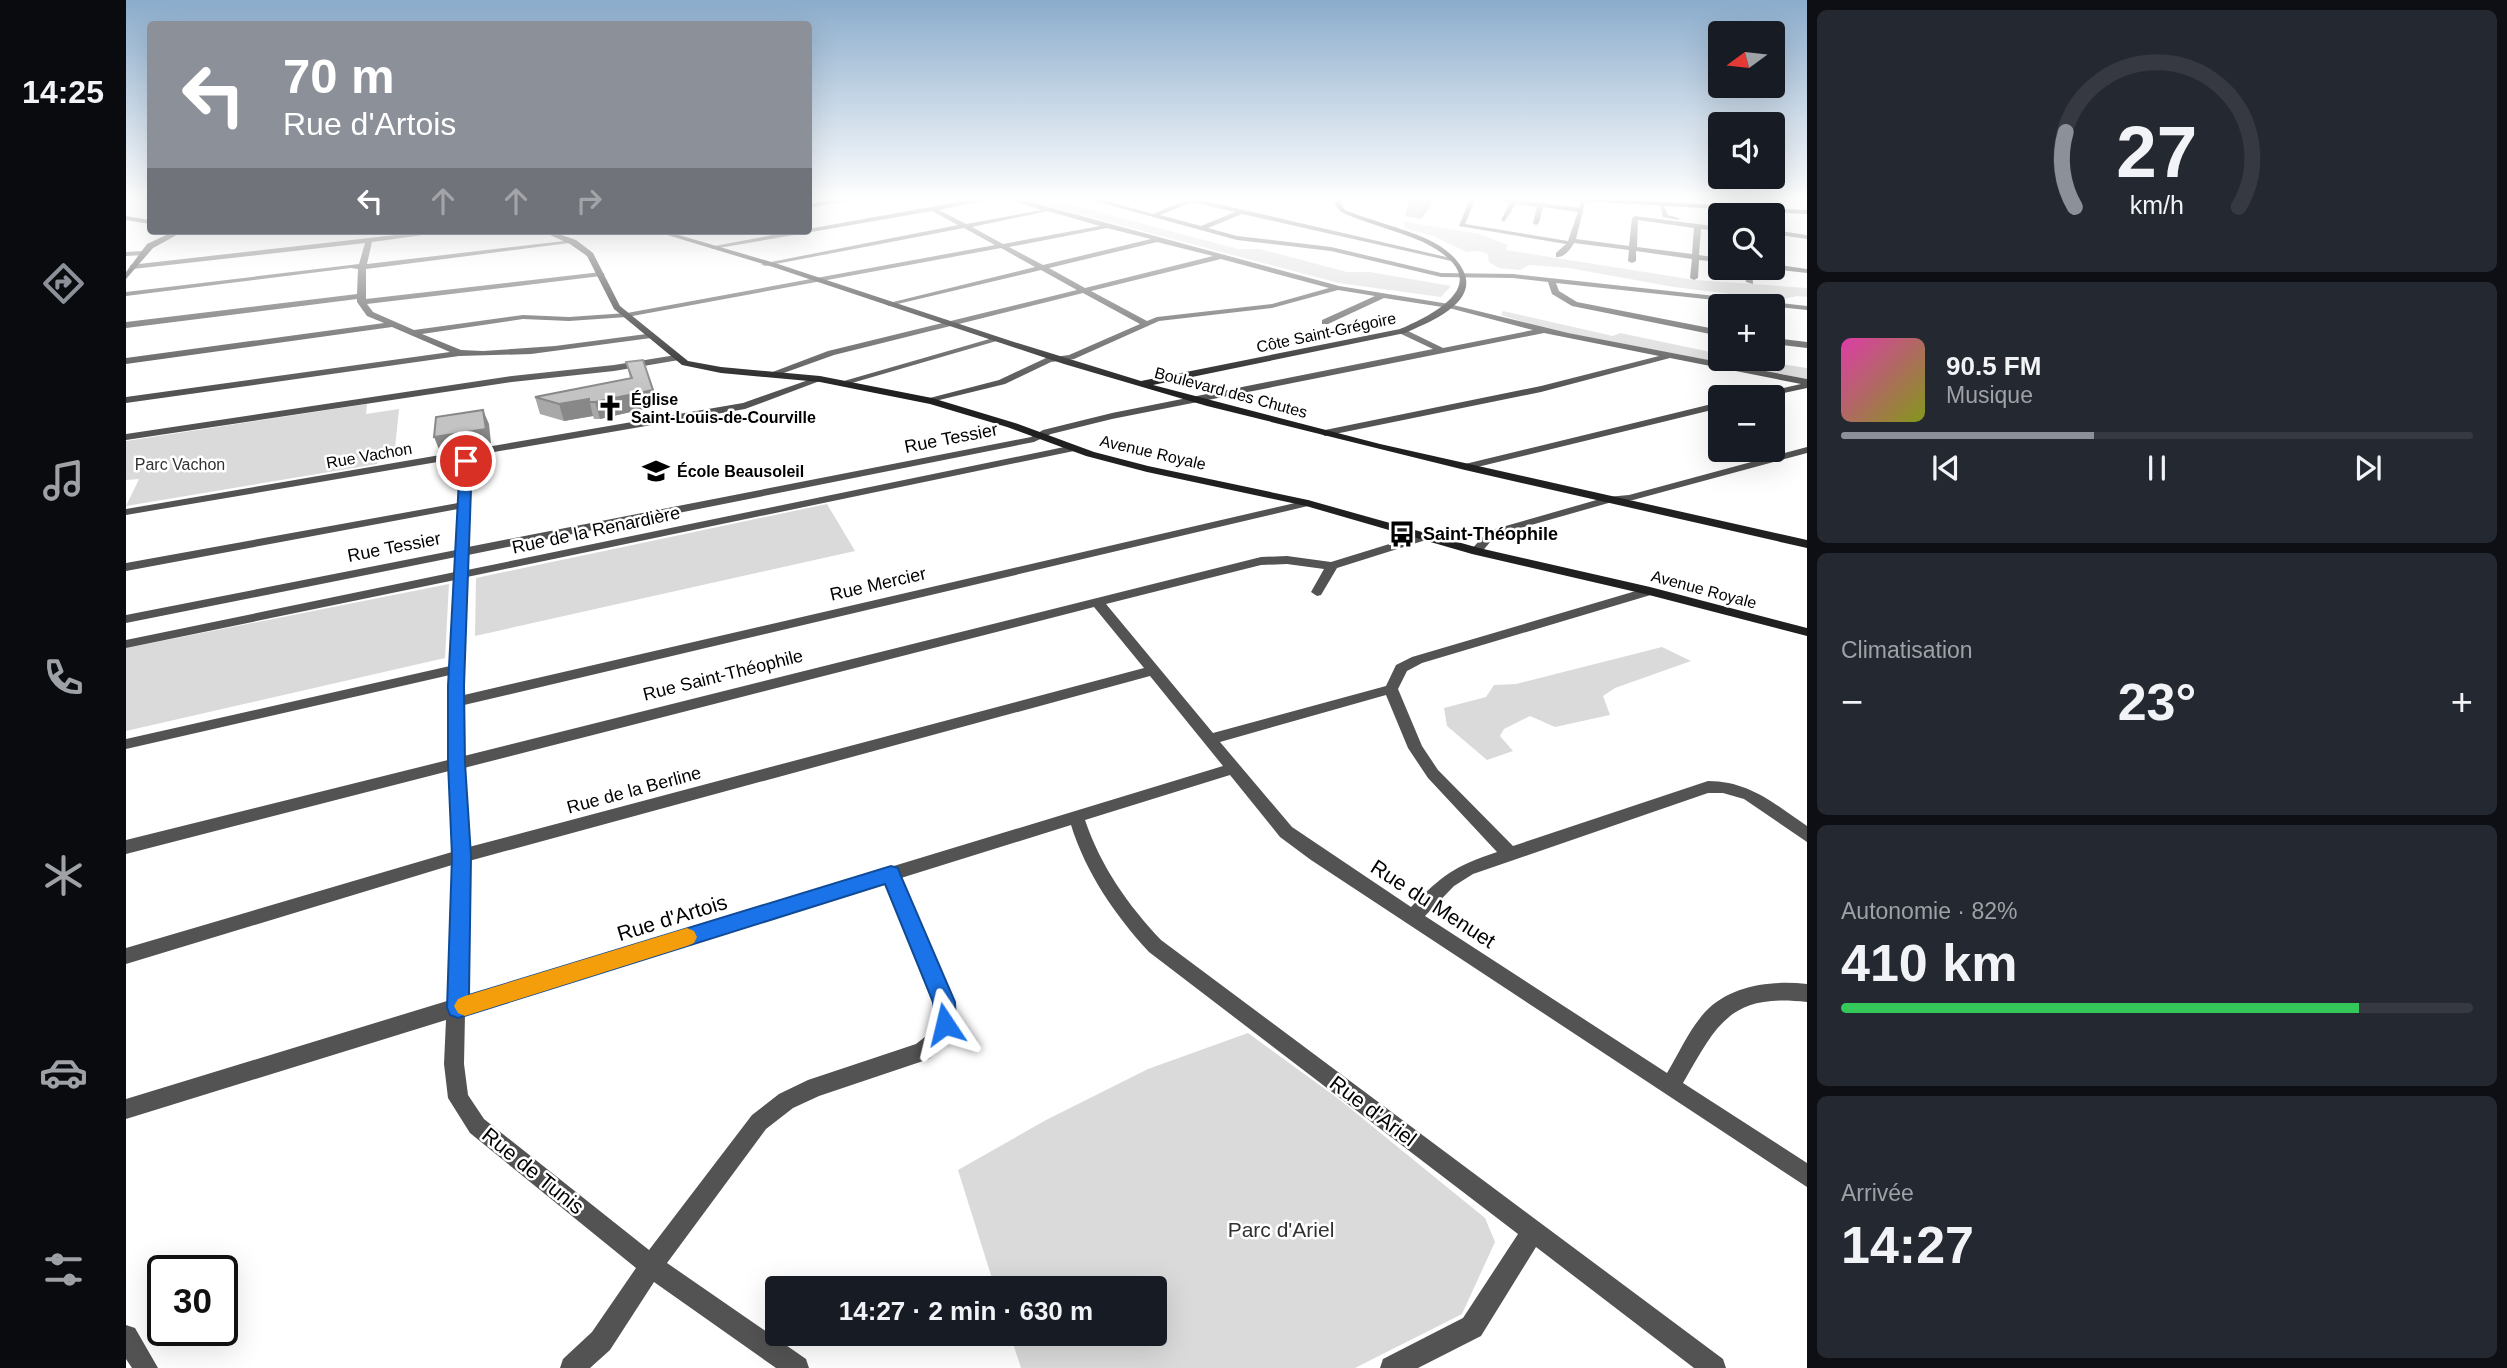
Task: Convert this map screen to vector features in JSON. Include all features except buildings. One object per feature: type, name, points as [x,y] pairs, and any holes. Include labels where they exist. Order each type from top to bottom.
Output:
[{"type":"street","points":[[126,277],[136,262]]},
{"type":"street","points":[[133,267],[178,262]]},
{"type":"street","points":[[364,262],[361,299],[370,314],[459,353]]},
{"type":"street","points":[[126,294],[406,262]]},
{"type":"street","name":"Avenue Royale","points":[[594,262],[617,307],[676,358],[704,368],[820,379],[927,400],[1147,469],[1308,503],[1476,551],[1650,591],[1807,632]]},
{"type":"street","name":"Boulevard des Chutes","points":[[758,262],[996,340],[1195,399],[1325,433],[1807,544]]},
{"type":"street","points":[[765,264],[776,262]]},
{"type":"street","points":[[415,332],[523,317],[569,319],[627,315],[917,262]]},
{"type":"street","points":[[1033,262],[1145,323]]},
{"type":"street","points":[[889,304],[1070,262]]},
{"type":"street","points":[[775,373],[831,353],[1197,262]]},
{"type":"street","points":[[1242,262],[1338,288],[1449,306],[1544,330],[1807,384]]},
{"type":"street","points":[[1383,262],[1441,275],[1513,276],[1807,308]]},
{"type":"street","points":[[1449,306],[1463,289],[1463,276],[1453,262]]},
{"type":"street","points":[[1694,278],[1695,262]]},
{"type":"street","points":[[1785,268],[1807,271]]},
{"type":"street","points":[[506,289],[601,276]]},
{"type":"street","points":[[126,325],[601,276]]},
{"type":"street","points":[[1552,281],[1555,292],[1575,304],[1708,331]]},
{"type":"street","points":[[927,400],[1002,382],[1057,359],[1071,357],[1145,323],[1171,316],[1240,312],[1338,288]]},
{"type":"street","points":[[1325,322],[1384,296]]},
{"type":"street","name":"Côte Saint-Grégoire","points":[[1141,384],[1402,331],[1449,306]]},
{"type":"street","points":[[126,360],[394,324]]},
{"type":"street","name":"Rue Tessier","points":[[126,619],[1040,436],[1112,416],[1544,330]]},
{"type":"street","points":[[1402,331],[1441,350]]},
{"type":"street","points":[[126,400],[459,353],[483,354],[585,346],[651,335]]},
{"type":"street","points":[[842,383],[996,340]]},
{"type":"street","points":[[1785,342],[1807,345]]},
{"type":"street","points":[[1325,433],[1541,388],[1671,356]]},
{"type":"street","points":[[126,438],[512,379],[676,358]]},
{"type":"street","name":"Rue Vachon","points":[[126,512],[745,406],[820,379]]},
{"type":"street","points":[[1785,390],[1807,384]]},
{"type":"street","points":[[1469,466],[1708,408]]},
{"type":"street","name":"Rue de la Renardière","points":[[126,645],[1074,448]]},
{"type":"street","points":[[1476,551],[1492,533],[1611,499],[1629,498],[1807,450]]},
{"type":"street","name":"Rue de Tunis","points":[[466,455],[456,702],[461,856],[458,1008],[454,1064],[458,1098],[477,1126],[651,1266],[797,1368]]},
{"type":"street","name":"Rue Mercier","points":[[456,702],[1308,503]]},
{"type":"street","points":[[126,566],[464,505]]},
{"type":"street","name":"Rue Saint-Théophile","points":[[126,847],[1261,561],[1287,559],[1332,566],[1425,537]]},
{"type":"street","points":[[1317,592],[1332,566]]},
{"type":"street","points":[[1510,854],[1433,774],[1415,748],[1391,689],[1401,668],[1417,660],[1650,591]]},
{"type":"street","name":"Rue du Menuet","points":[[1096,601],[1286,832],[1317,855],[1807,1176]]},
{"type":"street","points":[[126,744],[457,669]]},
{"type":"street","name":"Rue de la Berline","points":[[126,956],[461,856],[1154,670]]},
{"type":"street","points":[[1210,739],[1391,689]]},
{"type":"street","name":"Rue d'Artois","points":[[126,1110],[1232,769]]},
{"type":"street","points":[[1413,917],[1448,881],[1467,869],[1708,787],[1725,785],[1744,791],[1764,802],[1807,835]]},
{"type":"street","name":"Rue d'Ariel","points":[[1076,816],[1082,836],[1118,900],[1132,922],[1155,946],[1714,1368]]},
{"type":"street","points":[[572,1368],[601,1341],[651,1266],[759,1122],[786,1101],[815,1087],[922,1052],[937,1040],[945,1024],[944,1002],[891,874]]},
{"type":"street","points":[[1670,1086],[1714,1016],[1747,997],[1787,990],[1807,993]]},
{"type":"street","points":[[1392,1368],[1472,1326],[1532,1232]]},
{"type":"street","points":[[126,1337],[146,1368]]},
{"type":"green space","points":[[1259,262],[1309,262],[1347,272],[1370,272],[1451,286],[1441,297],[1339,283]]},
{"type":"green space","points":[[1489,262],[1581,262],[1695,280],[1807,288],[1807,297],[1785,299],[1785,294],[1731,294],[1569,268],[1529,265],[1520,270],[1499,268]]},
{"type":"green space","points":[[1503,311],[1613,336],[1620,333],[1708,351],[1708,360],[1550,330],[1501,315]]},
{"type":"green space","points":[[1785,365],[1807,368],[1807,379],[1765,371],[1785,371]]},
{"type":"green space","name":"Parc Vachon","points":[[367,404],[366,414],[399,409],[395,448],[379,451],[377,464],[126,506],[139,479],[126,480],[126,441]]},
{"type":"green space","points":[[827,504],[855,551],[475,636],[476,578]]},
{"type":"green space","points":[[449,584],[445,658],[126,731],[126,648]]},
{"type":"green space","points":[[1662,647],[1691,661],[1615,688],[1603,696],[1610,715],[1555,727],[1530,716],[1504,729],[1500,736],[1513,751],[1487,760],[1447,726],[1444,708],[1486,697],[1494,685],[1516,684]]},
{"type":"green space","name":"Parc d'Ariel","points":[[1248,1033],[1340,1100],[1485,1218],[1495,1242],[1462,1314],[1355,1368],[1021,1368],[1014,1346],[1167,1346],[1167,1276],[991,1276],[958,1170],[1046,1120],[1148,1069]]},
{"type":"slow traffic","points":[[465,1006],[687,937]]},
{"type":"place","name":"Église Saint-Louis-de-Courville","points":[[610,408]]},
{"type":"place","name":"École Beausoleil","points":[[656,471]]},
{"type":"place","name":"Saint-Théophile","points":[[1402,534]]},
{"type":"route","points":[[466,461],[456,686],[456,763],[461,856],[458,1008],[891,874],[944,1002],[945,1024]]}]
